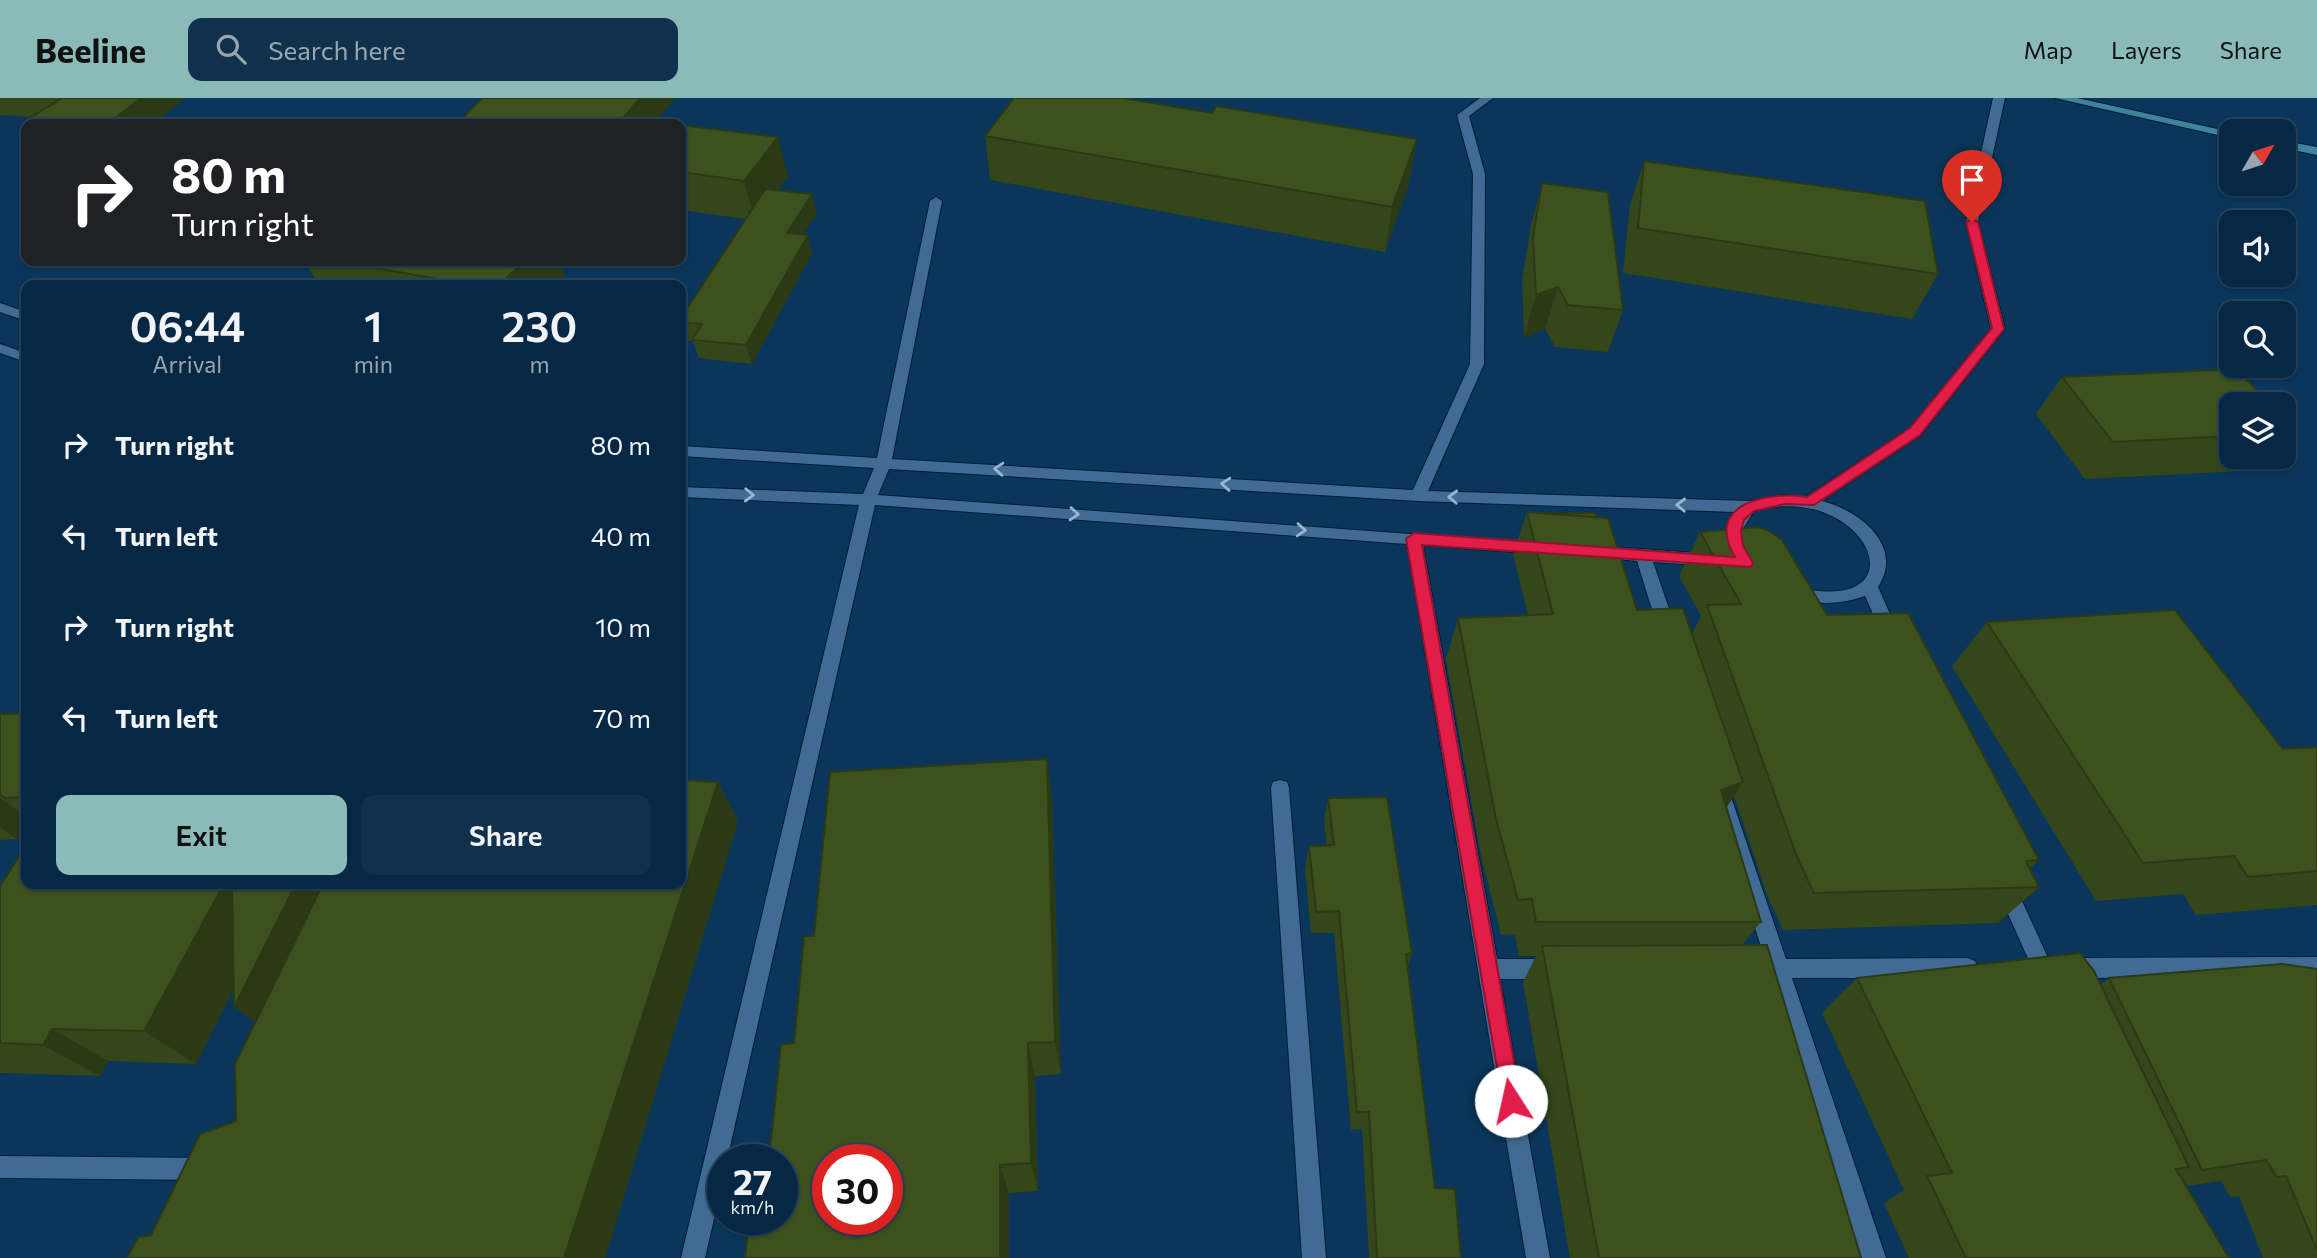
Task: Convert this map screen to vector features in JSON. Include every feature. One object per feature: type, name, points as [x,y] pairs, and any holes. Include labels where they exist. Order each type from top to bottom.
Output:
[{"type":"main road","points":[[2061,98],[2219,132]]},
{"type":"main road","points":[[2296,147],[2317,151]]},
{"type":"street","points":[[1418,496],[1477,364],[1480,279],[1479,174],[1464,115],[1487,98]]},
{"type":"street","points":[[1809,502],[1915,432],[1998,329],[1972,222],[1999,98]]},
{"type":"street","points":[[693,1258],[868,500],[884,462],[936,201]]},
{"type":"street","points":[[0,307],[21,315]]},
{"type":"street","points":[[0,348],[21,356]]},
{"type":"street","points":[[686,452],[1418,496],[1749,507],[1765,501],[1785,499],[1809,502],[1832,510],[1854,523],[1869,539],[1878,556],[1877,573],[1869,586],[1852,596],[1829,599],[1783,589]]},
{"type":"street","points":[[686,492],[868,500],[1746,563],[1736,547],[1734,531],[1738,518],[1749,507]]},
{"type":"street","points":[[1414,539],[1538,1258]]},
{"type":"street","points":[[1643,555],[1673,646]]},
{"type":"street","points":[[1869,586],[1898,650]]},
{"type":"street","points":[[1715,775],[1874,1258]]},
{"type":"street","points":[[1280,788],[1314,1258]]},
{"type":"street","points":[[1996,866],[2054,993]]},
{"type":"street","points":[[2015,968],[2317,967]]},
{"type":"street","points":[[1723,969],[1987,968]]},
{"type":"street","points":[[1489,970],[1572,969]]},
{"type":"street","points":[[0,1167],[234,1169]]},
{"type":"building","points":[[62,98],[141,98],[114,119],[29,119]]},
{"type":"building","points":[[482,98],[640,98],[624,117],[639,119],[462,119]]},
{"type":"building","points":[[1014,98],[1123,98],[1212,113],[1216,106],[1417,139],[1392,207],[985,136]]},
{"type":"building","points":[[686,126],[778,137],[744,181],[686,173]]},
{"type":"building","points":[[1644,161],[1925,201],[1938,274],[1638,228]]},
{"type":"building","points":[[1542,183],[1608,192],[1623,310],[1568,305],[1558,287],[1536,295],[1533,237]]},
{"type":"building","points":[[765,189],[812,194],[787,233],[808,235],[746,345],[692,340],[702,324],[686,322],[686,310]]},
{"type":"building","points":[[365,266],[519,266],[504,280],[443,280]]},
{"type":"building","points":[[2219,370],[2219,378],[2245,378],[2258,392],[2219,392],[2219,437],[2113,442],[2062,377]]},
{"type":"building","points":[[1527,512],[1608,518],[1637,610],[1683,608],[1743,782],[1721,790],[1761,922],[1536,922],[1532,899],[1518,900],[1496,819],[1458,618],[1553,614]]},
{"type":"building","points":[[1540,513],[1595,513],[1596,517]]},
{"type":"building","points":[[1758,527],[1782,540],[1827,615],[1908,613],[2039,860],[2026,861],[2039,887],[1814,893],[1797,857],[1707,605],[1741,604],[1700,532]]},
{"type":"building","points":[[2175,610],[2283,749],[2317,747],[2317,871],[2248,877],[2234,856],[2143,863],[1987,622]]},
{"type":"building","points":[[21,713],[21,797],[5,798],[0,795],[0,714]]},
{"type":"building","points":[[1047,759],[1055,1042],[1028,1043],[1031,1163],[1000,1165],[1000,1258],[745,1258],[747,1235],[798,1235],[798,1144],[771,1144],[781,1044],[794,1043],[804,936],[814,936],[830,772]]},
{"type":"building","points":[[686,780],[718,782],[686,881]]},
{"type":"building","points":[[1387,797],[1412,953],[1406,954],[1435,1188],[1455,1189],[1461,1258],[1377,1258],[1369,1112],[1357,1112],[1339,911],[1316,912],[1309,846],[1334,845],[1328,798]]},
{"type":"building","points":[[21,853],[21,889],[221,889],[144,1031],[52,1029],[43,1045],[0,1043],[0,886]]},
{"type":"building","points":[[232,889],[293,889],[234,1007]]},
{"type":"building","points":[[321,889],[683,889],[564,1258],[127,1258],[138,1237],[151,1235],[200,1134],[236,1121],[235,1064]]},
{"type":"building","points":[[1767,945],[1861,1258],[1599,1258],[1542,946]]},
{"type":"building","points":[[2080,953],[2094,971],[2189,1167],[2176,1169],[2229,1258],[1966,1258],[1927,1176],[1952,1173],[1857,978]]},
{"type":"building","points":[[2282,964],[2317,969],[2317,1250],[2286,1176],[2277,1177],[2266,1160],[2202,1170],[2109,978]]},
{"type":"route","points":[[1511,1101],[1414,539],[1746,563],[1736,547],[1734,531],[1738,518],[1749,507],[1765,501],[1785,499],[1809,502],[1915,432],[1998,329],[1972,222]]}]
